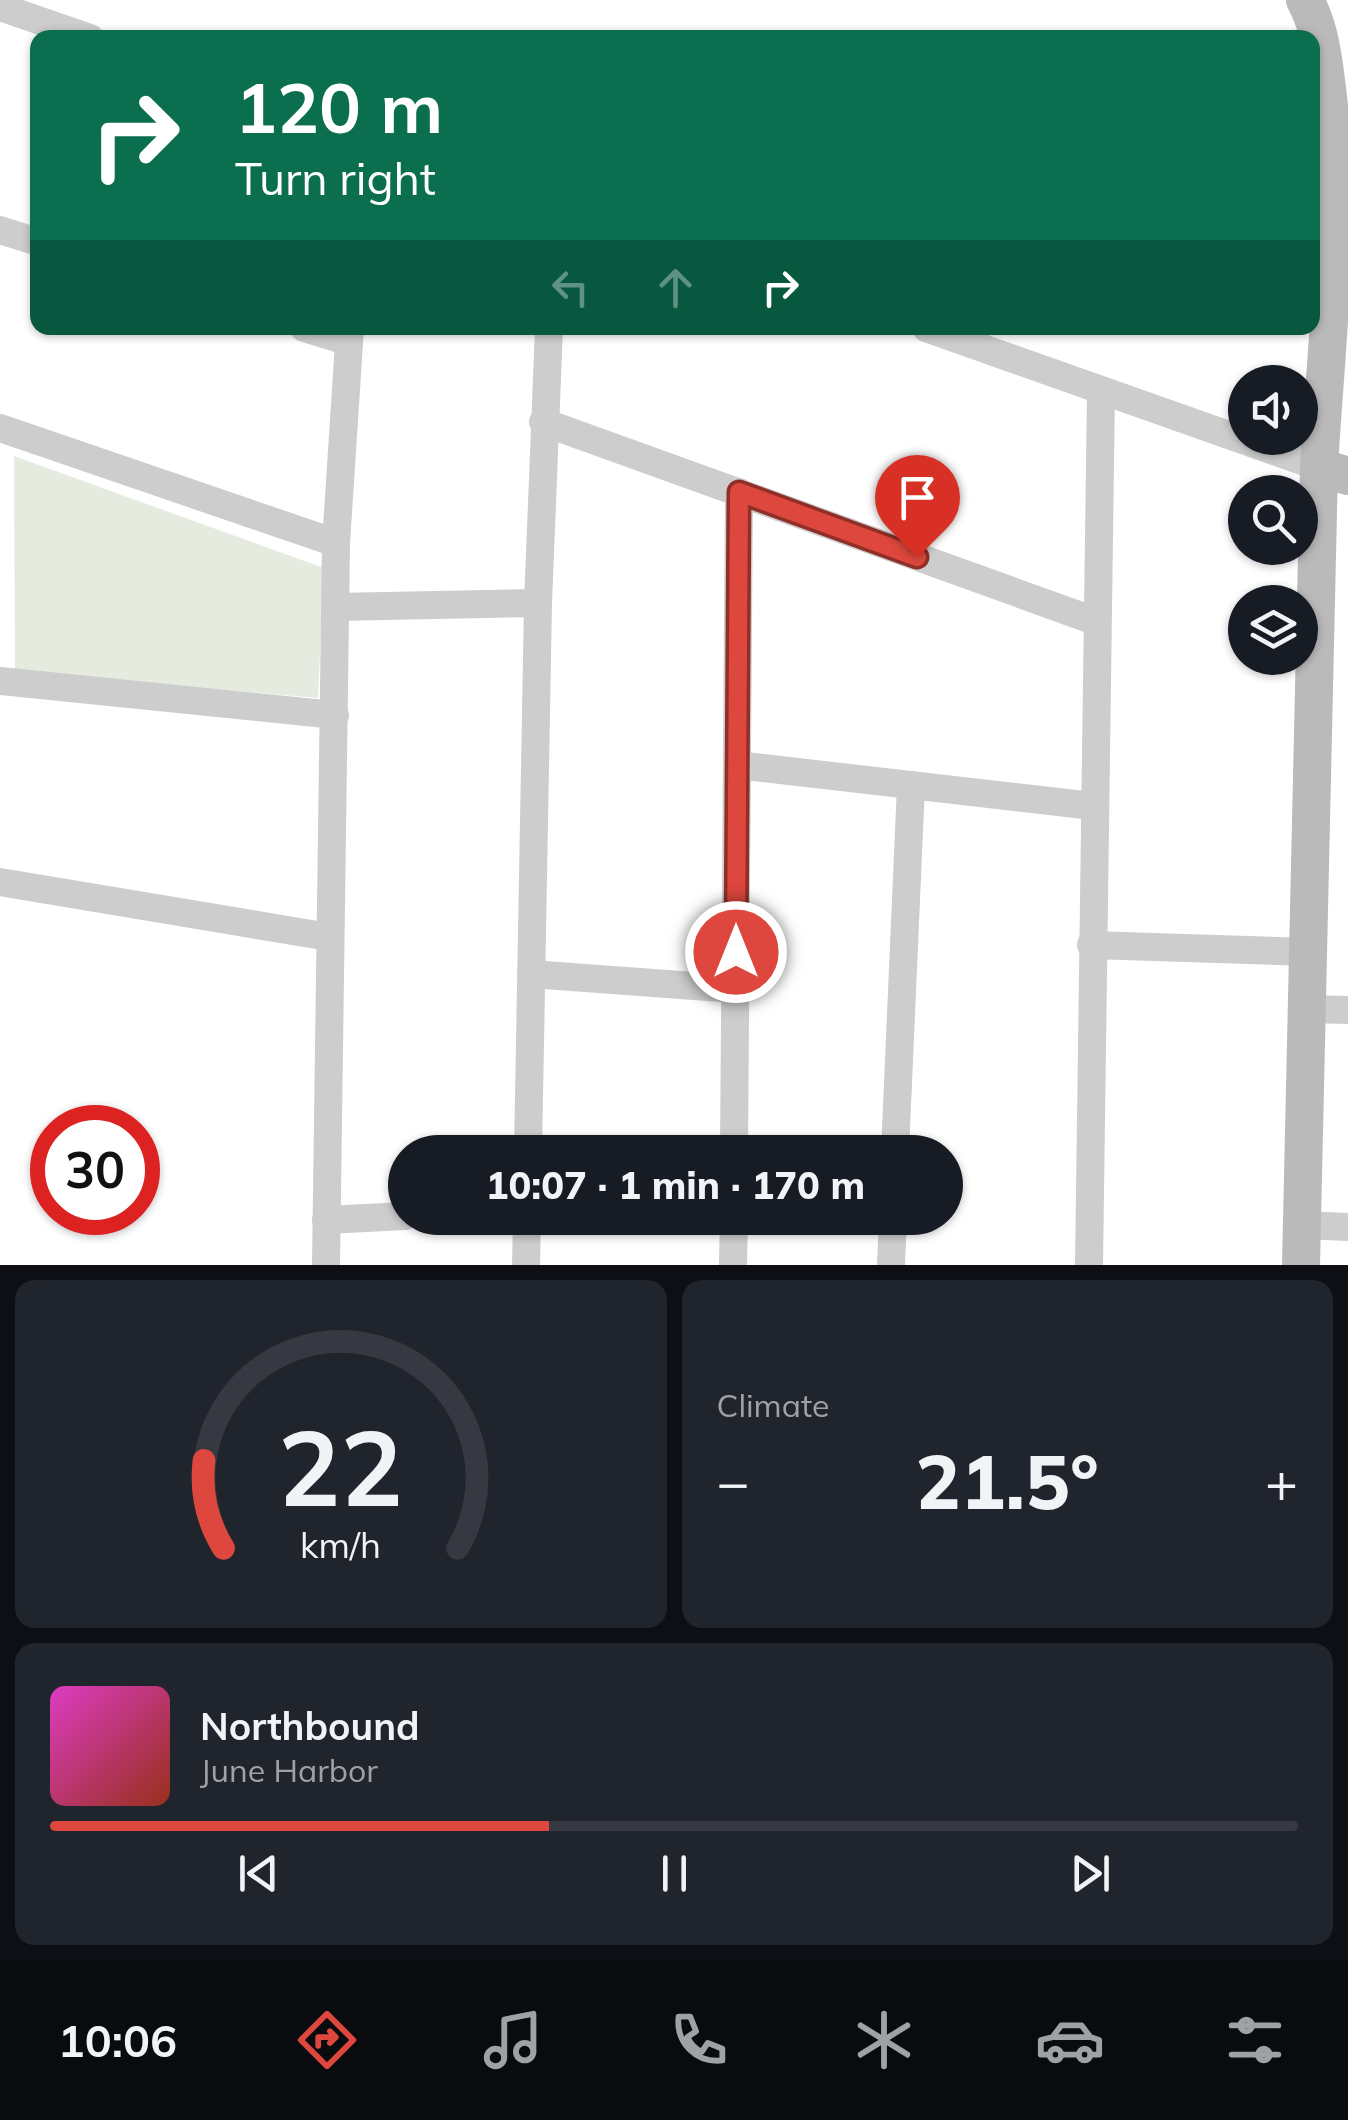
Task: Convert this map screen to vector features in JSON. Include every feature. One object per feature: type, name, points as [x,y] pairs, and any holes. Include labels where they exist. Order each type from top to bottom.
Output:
[{"type":"main road","points":[[1305,0],[1316,30]]},
{"type":"main road","points":[[1301,1265],[1309,952],[1334,471],[1340,252],[1340,132],[1320,44]]},
{"type":"street","points":[[0,7],[67,30]]},
{"type":"street","points":[[0,230],[30,239]]},
{"type":"street","points":[[326,1265],[336,543],[350,335]]},
{"type":"street","points":[[528,1135],[538,603],[549,335]]},
{"type":"street","points":[[945,335],[1334,471]]},
{"type":"street","points":[[1089,1265],[1101,392]]},
{"type":"street","points":[[544,422],[1095,621]]},
{"type":"street","points":[[0,428],[336,543]]},
{"type":"street","points":[[734,1135],[739,492]]},
{"type":"street","points":[[336,607],[538,603]]},
{"type":"street","points":[[0,681],[334,715]]},
{"type":"street","points":[[737,765],[1093,806]]},
{"type":"street","points":[[897,1135],[911,785]]},
{"type":"street","points":[[0,882],[329,937]]},
{"type":"street","points":[[1091,945],[1309,952]]},
{"type":"street","points":[[531,974],[735,989]]},
{"type":"street","points":[[1307,1009],[1348,1010]]},
{"type":"street","points":[[326,1220],[388,1217]]},
{"type":"street","points":[[1302,1226],[1348,1227]]},
{"type":"street","points":[[526,1265],[527,1235]]},
{"type":"street","points":[[733,1265],[734,1235]]},
{"type":"street","points":[[891,1265],[892,1235]]},
{"type":"shaded area","points":[[14,456],[324,568],[318,698],[15,672]]},
{"type":"route","points":[[736,952],[739,492],[917,557]]}]
